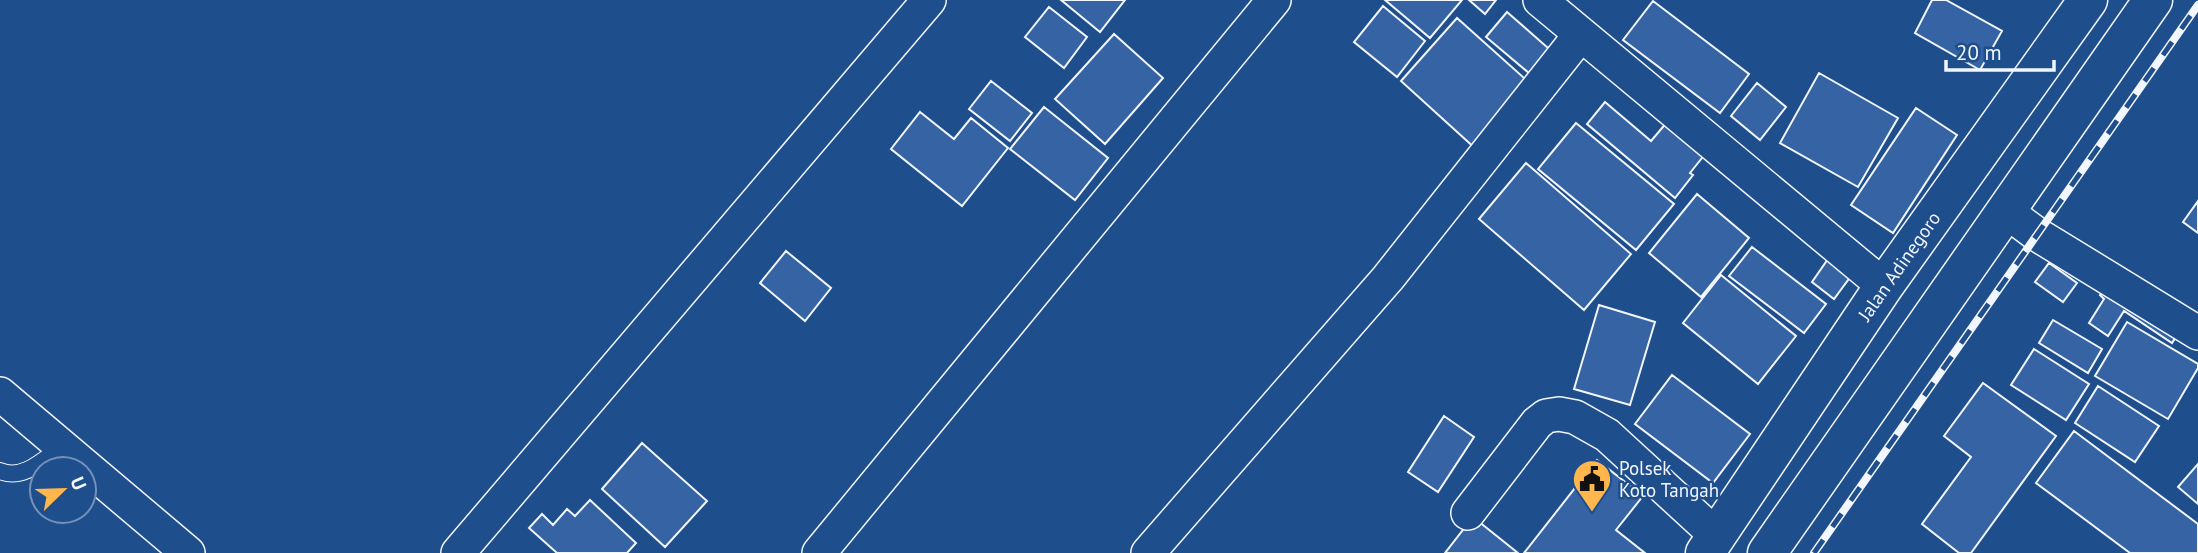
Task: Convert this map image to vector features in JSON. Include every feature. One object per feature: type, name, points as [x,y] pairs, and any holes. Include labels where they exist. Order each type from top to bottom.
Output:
[{"type":"highway","name":"Jalan Adinegoro","points":[[1711,545],[1884,286],[2088,0]]},
{"type":"highway","points":[[1767,553],[2153,0]]},
{"type":"street","points":[[458,553],[929,0]]},
{"type":"street","points":[[820,553],[1274,0]]},
{"type":"street","points":[[1540,0],[1884,286]]},
{"type":"street","points":[[1148,552],[1388,278],[1581,34]]},
{"type":"street","points":[[2007,212],[2038,235],[2198,333]]},
{"type":"street","points":[[0,394],[188,553]]},
{"type":"street","points":[[1468,513],[1537,423],[1546,416],[1559,414],[1575,417],[1607,435],[1711,545]]},
{"type":"lane","points":[[0,471],[6,474],[30,469],[61,446]]},
{"type":"building","points":[[1061,0],[1125,0],[1100,32]]},
{"type":"building","points":[[1385,0],[1462,0],[1430,38]]},
{"type":"building","points":[[1469,0],[1496,0],[1485,14]]},
{"type":"building","points":[[1932,0],[1946,0],[2002,31],[1980,70],[1915,33]]},
{"type":"building","points":[[1653,1],[1749,74],[1720,113],[1623,40]]},
{"type":"building","points":[[1383,6],[1425,41],[1397,77],[1354,42]]},
{"type":"building","points":[[1049,7],[1087,37],[1064,68],[1025,37]]},
{"type":"building","points":[[1507,12],[1556,55],[1536,79],[1486,37]]},
{"type":"building","points":[[1457,18],[1533,86],[1477,150],[1401,81]]},
{"type":"building","points":[[1114,34],[1163,78],[1105,144],[1055,99]]},
{"type":"building","points":[[1819,73],[1898,118],[1858,187],[1780,143]]},
{"type":"building","points":[[991,81],[1032,113],[1010,141],[969,109]]},
{"type":"building","points":[[1757,83],[1786,107],[1760,140],[1731,116]]},
{"type":"building","points":[[1605,102],[1651,141],[1668,121],[1706,153],[1675,198],[1587,124]]},
{"type":"building","points":[[1044,107],[1108,158],[1075,200],[1010,149]]},
{"type":"building","points":[[1916,108],[1957,135],[1893,233],[1851,205]]},
{"type":"building","points":[[920,112],[954,139],[971,118],[1008,148],[962,206],[891,149]]},
{"type":"building","points":[[1576,123],[1674,204],[1636,250],[1538,169]]},
{"type":"building","points":[[1526,163],[1631,254],[1584,310],[1479,219]]},
{"type":"building","points":[[1697,194],[1749,238],[1701,297],[1649,253]]},
{"type":"building","points":[[2198,201],[2198,233],[2183,222]]},
{"type":"building","points":[[1752,247],[1826,304],[1804,333],[1729,276]]},
{"type":"building","points":[[786,251],[831,288],[805,321],[760,283]]},
{"type":"building","points":[[1828,259],[1851,276],[1834,299],[1812,282]]},
{"type":"building","points":[[2049,263],[2077,283],[2063,302],[2035,282]]},
{"type":"building","points":[[1721,275],[1796,336],[1758,384],[1683,323]]},
{"type":"building","points":[[2110,280],[2181,329],[2172,343],[2124,311],[2108,336],[2089,323],[2104,299],[2100,295]]},
{"type":"building","points":[[1599,305],[1655,322],[1630,405],[1574,389]]},
{"type":"building","points":[[2053,320],[2102,349],[2088,373],[2039,343]]},
{"type":"building","points":[[2127,322],[2198,364],[2168,419],[2095,376]]},
{"type":"building","points":[[2034,349],[2089,384],[2066,420],[2011,385]]},
{"type":"building","points":[[1672,375],[1750,434],[1713,483],[1635,424]]},
{"type":"building","points":[[1983,383],[2056,436],[1971,553],[1959,553],[1922,524],[1971,457],[1944,436]]},
{"type":"building","points":[[2098,386],[2159,426],[2135,462],[2075,423]]},
{"type":"building","points":[[1444,416],[1474,437],[1438,492],[1408,472]]},
{"type":"building","points":[[2074,431],[2198,524],[2198,553],[2130,553],[2036,483]]},
{"type":"building","points":[[642,443],[707,501],[665,547],[602,489]]},
{"type":"building","name":"Polsek Koto Tangah","points":[[1597,460],[1643,496],[1616,530],[1645,553],[1524,553]]},
{"type":"building","points":[[2198,464],[2198,504],[2178,487]]},
{"type":"building","points":[[590,500],[636,543],[627,553],[557,553],[529,528],[542,514],[553,525],[567,509],[575,516]]},
{"type":"building","points":[[1473,517],[1518,553],[1445,553]]},
{"type":"railway","points":[[1814,553],[2198,5]]},
{"type":"place","name":"Polsek Koto Tangah","points":[[1592,513]]}]
